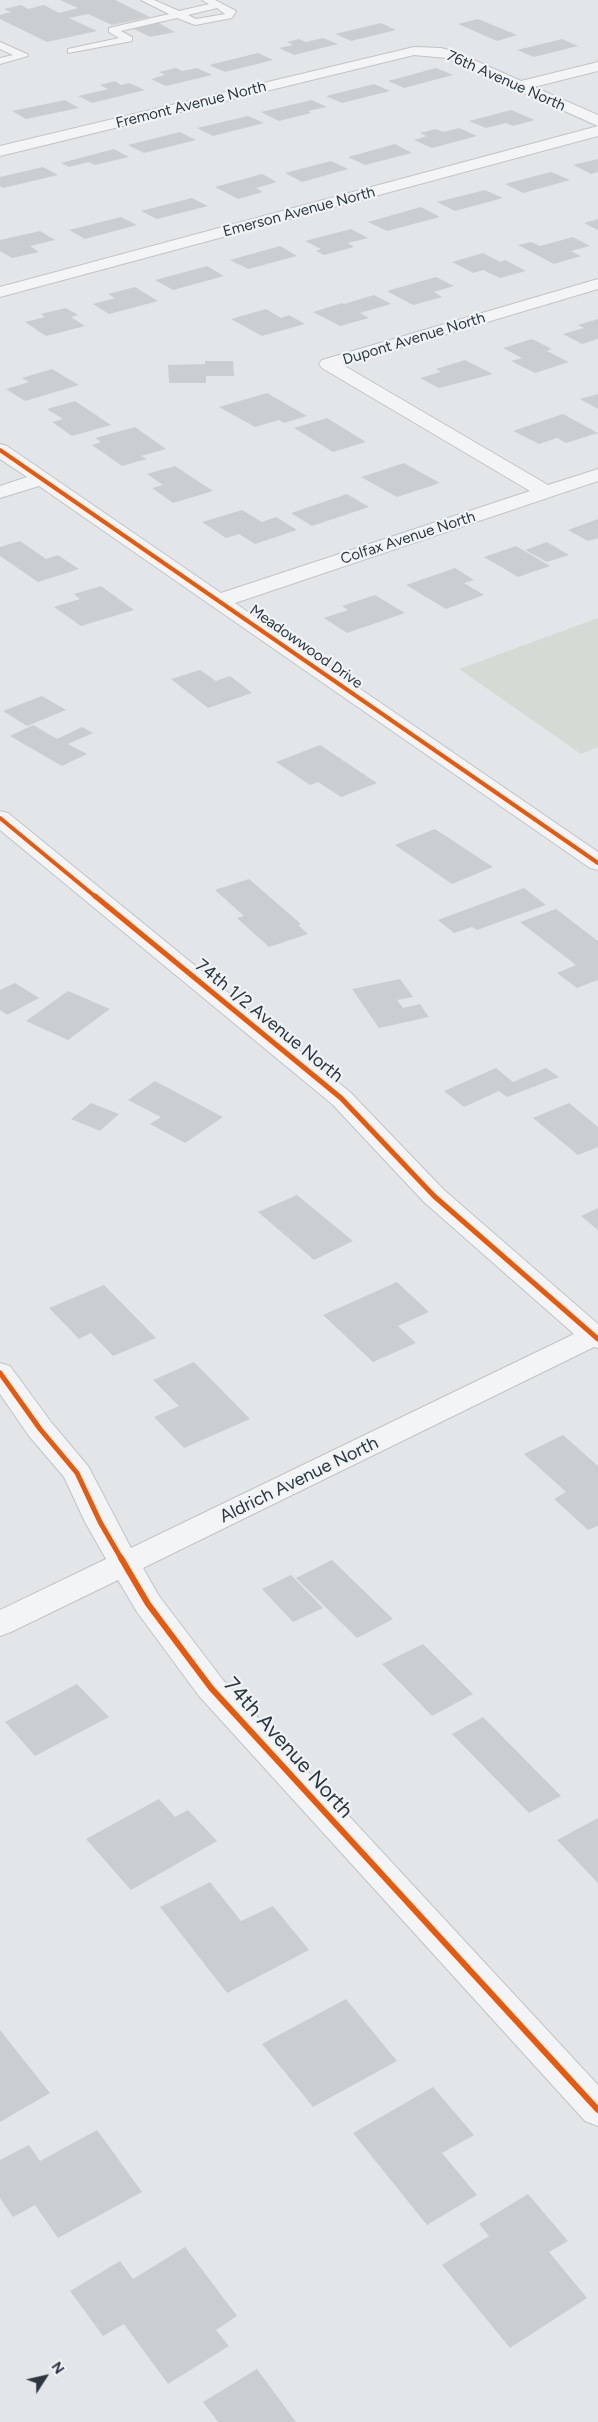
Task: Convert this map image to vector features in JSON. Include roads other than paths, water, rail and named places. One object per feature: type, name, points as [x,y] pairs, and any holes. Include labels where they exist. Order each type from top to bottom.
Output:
[{"type":"street","name":"76th Avenue North","points":[[382,58],[414,51],[441,52],[598,121]]},
{"type":"street","name":"Fremont Avenue North","points":[[0,152],[382,58]]},
{"type":"street","points":[[520,86],[598,66]]},
{"type":"street","name":"Emerson Avenue North","points":[[0,292],[598,131]]},
{"type":"street","name":"Dupont Avenue North","points":[[545,492],[328,364],[598,284]]},
{"type":"street","name":"Meadowwood Drive","points":[[0,450],[598,863]]},
{"type":"street","name":"Colfax Avenue North","points":[[219,601],[598,475]]},
{"type":"street","points":[[0,492],[42,479]]},
{"type":"street","name":"74th 1/2 Avenue North","points":[[0,818],[341,1098],[434,1196],[597,1336]]},
{"type":"street","name":"Aldrich Avenue North","points":[[0,1624],[597,1336]]},
{"type":"street","name":"74th Avenue North","points":[[0,1373],[40,1429],[76,1473],[100,1522],[148,1604],[211,1688],[598,2110]]},
{"type":"lane","points":[[146,0],[195,22],[229,16],[231,11],[207,0]]},
{"type":"lane","points":[[72,51],[128,39],[112,30],[218,5]]},
{"type":"lane","points":[[0,45],[22,56],[0,61]]}]
